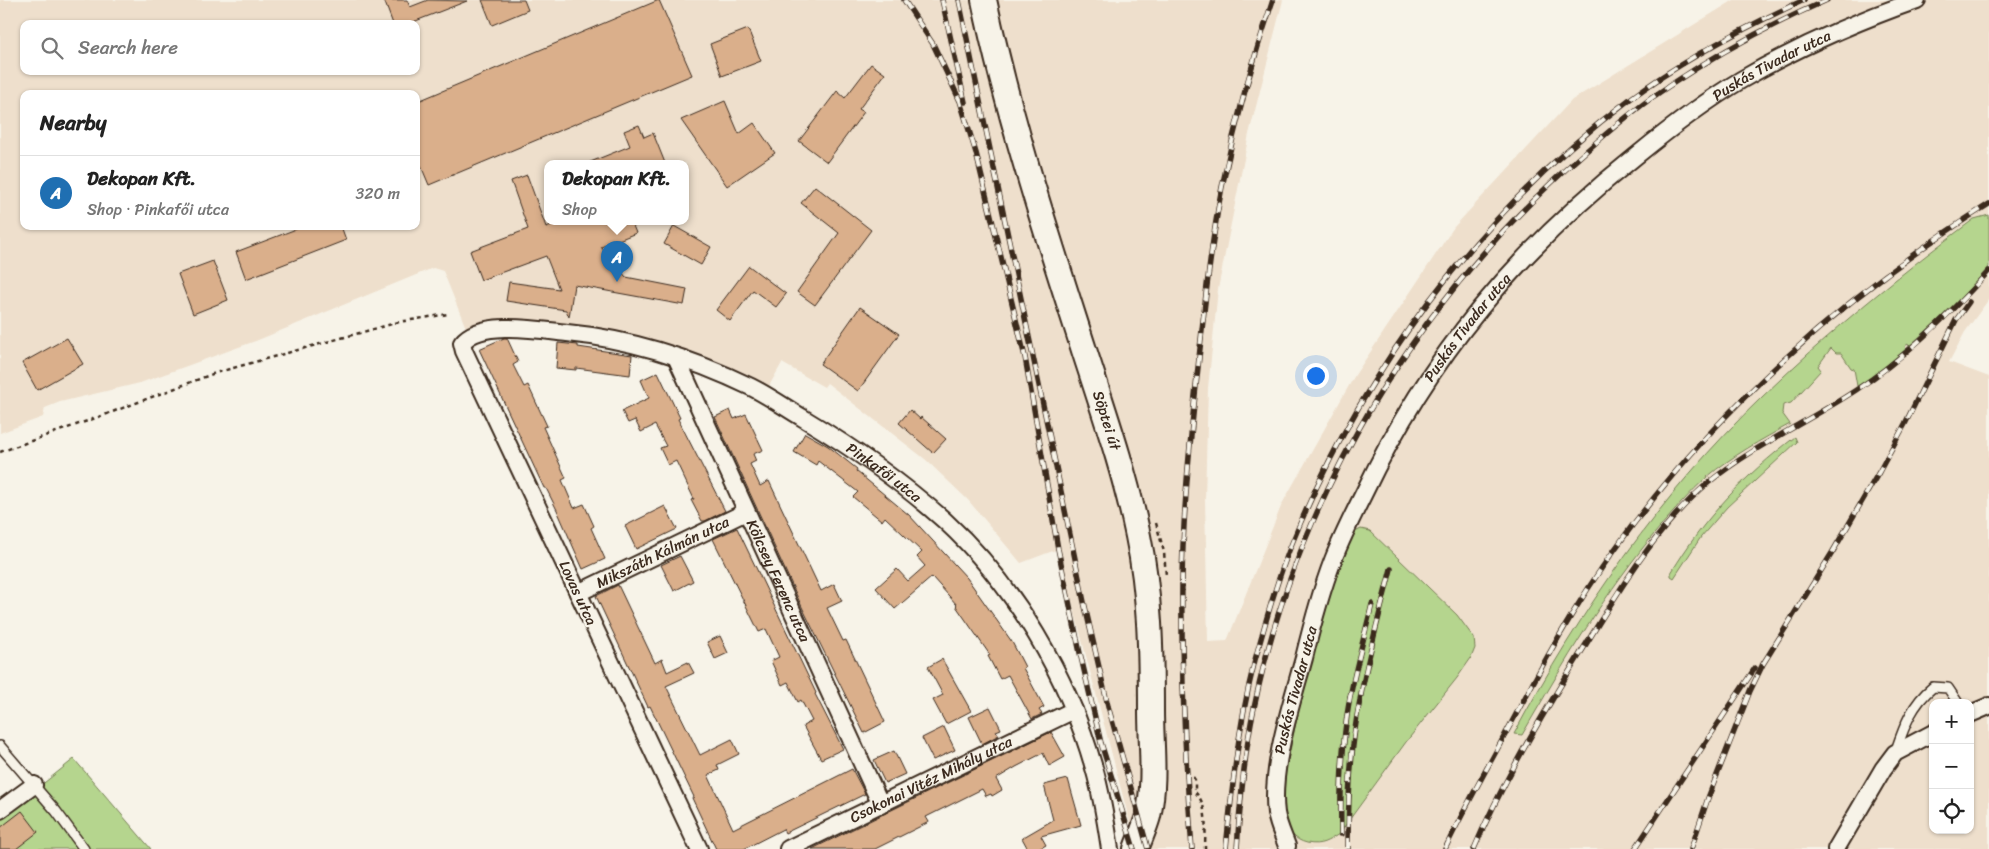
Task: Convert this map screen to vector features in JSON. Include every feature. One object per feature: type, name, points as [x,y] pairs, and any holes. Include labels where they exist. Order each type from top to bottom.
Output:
[{"type":"street","name":"Söptei út","points":[[984,0],[1010,107],[1033,188],[1124,473],[1145,575],[1149,617],[1152,695],[1152,788],[1148,815],[1136,849]]},
{"type":"street","name":"Puskás Tivadar utca","points":[[1283,847],[1276,812],[1276,784],[1280,760],[1292,702],[1330,569],[1378,463],[1436,365],[1513,268],[1583,199],[1678,123],[1739,81],[1789,53],[1917,0]]},
{"type":"street","name":"Pinkafői utca","points":[[467,337],[494,328],[591,335],[676,357],[752,388],[837,438],[878,466],[944,520],[972,549],[1019,609],[1062,681],[1074,710],[1095,770],[1110,849]]},
{"type":"street","name":"Lovas utca","points":[[467,337],[462,343],[464,352],[700,849]]},
{"type":"street","name":"Kölcsey Ferenc utca","points":[[676,357],[881,805]]},
{"type":"street","name":"Mikszáth Kálmán utca","points":[[578,593],[746,512]]},
{"type":"street","points":[[1974,712],[1989,706]]},
{"type":"street","name":"Csokonai Vitéz Mihály utca","points":[[788,849],[1074,710]]},
{"type":"street","points":[[1836,849],[1883,769],[1895,753],[1929,735]]},
{"type":"street","points":[[0,810],[34,785]]},
{"type":"lane","points":[[1895,753],[1906,721],[1921,697],[1933,687],[1948,688],[1955,699]]},
{"type":"lane","points":[[0,746],[34,785],[84,849]]},
{"type":"path","points":[[0,452],[215,373],[399,322],[448,314]]},
{"type":"path","points":[[1193,777],[1195,780],[1195,792],[1204,805],[1205,849]]},
{"type":"shaded area","points":[[0,0],[1283,0],[1249,134],[1218,289],[1208,388],[1205,499],[1208,642],[1227,641],[1282,504],[1355,375],[1454,227],[1572,100],[1734,0],[1989,0],[1989,299],[1965,332],[1949,362],[1989,377],[1989,849],[1133,849],[1131,827],[1058,549],[1021,563],[968,500],[925,459],[827,383],[824,387],[782,363],[769,386],[728,367],[672,347],[580,329],[511,322],[466,328],[443,271],[433,268],[258,340],[140,383],[60,402],[45,408],[43,417],[0,433]]},
{"type":"green space","points":[[1989,215],[1989,267],[1952,308],[1909,346],[1908,344],[1905,346],[1906,349],[1875,375],[1857,386],[1854,369],[1851,368],[1841,353],[1836,353],[1831,348],[1818,366],[1821,370],[1791,403],[1783,405],[1782,413],[1790,424],[1726,462],[1707,477],[1683,501],[1640,551],[1570,654],[1522,735],[1514,734],[1566,643],[1625,556],[1690,473],[1725,434],[1787,373],[1865,305],[1974,219]]},
{"type":"green space","points":[[1795,437],[1797,442],[1727,507],[1701,537],[1674,578],[1671,576],[1671,573],[1697,534],[1726,499],[1759,467]]},
{"type":"green space","points":[[1361,529],[1370,531],[1457,615],[1474,638],[1475,648],[1471,658],[1457,678],[1406,742],[1339,834],[1328,841],[1312,844],[1298,840],[1288,827],[1283,811],[1283,784],[1307,670],[1335,574],[1353,533]]},
{"type":"green space","points":[[74,759],[151,849],[0,849],[0,818]]},
{"type":"building","points":[[384,0],[407,0],[410,7],[428,0],[467,1],[418,20],[392,20]]},
{"type":"building","points":[[482,0],[524,0],[528,10],[492,25]]},
{"type":"building","points":[[659,0],[692,75],[429,185],[420,164],[420,100]]},
{"type":"building","points":[[748,29],[761,61],[722,76],[710,44]]},
{"type":"building","points":[[871,64],[885,74],[859,109],[864,112],[827,162],[799,141],[837,91],[845,98]]},
{"type":"building","points":[[725,101],[739,134],[754,123],[775,153],[727,186],[681,120]]},
{"type":"building","points":[[639,125],[644,137],[653,133],[664,160],[595,160],[630,146],[624,131]]},
{"type":"building","points":[[527,175],[546,227],[551,225],[633,225],[636,233],[601,247],[626,277],[687,289],[684,305],[574,285],[569,317],[566,310],[506,301],[509,282],[559,289],[546,256],[481,280],[470,251],[528,229],[511,181]]},
{"type":"building","points":[[815,186],[871,230],[815,305],[797,292],[839,233],[801,203]]},
{"type":"building","points":[[674,226],[711,247],[701,265],[664,244]]},
{"type":"building","points":[[294,230],[342,230],[346,240],[246,279],[236,252]]},
{"type":"building","points":[[213,261],[228,300],[193,314],[178,274]]},
{"type":"building","points":[[749,266],[786,294],[776,307],[753,290],[730,321],[716,310]]},
{"type":"building","points":[[860,307],[899,334],[858,391],[820,364]]},
{"type":"building","points":[[67,338],[83,364],[37,390],[22,363]]},
{"type":"building","points":[[507,338],[518,362],[513,365],[524,387],[528,385],[547,426],[543,427],[566,478],[562,480],[574,508],[584,504],[594,526],[591,528],[605,559],[583,569],[557,510],[546,488],[544,488],[479,349]]},
{"type":"building","points":[[558,343],[632,355],[630,375],[576,368],[576,370],[556,368]]},
{"type":"building","points":[[658,372],[680,418],[678,419],[725,511],[705,521],[702,521],[691,500],[694,499],[676,461],[668,465],[660,448],[666,446],[655,425],[641,432],[635,420],[628,423],[622,411],[649,398],[641,380]]},
{"type":"building","points":[[730,410],[734,419],[746,414],[763,450],[753,454],[756,461],[750,464],[760,486],[769,481],[821,591],[834,584],[842,601],[827,608],[843,641],[846,640],[885,722],[864,733],[802,607],[715,417]]},
{"type":"building","points":[[910,410],[946,439],[933,453],[899,423]]},
{"type":"building","points":[[805,433],[828,446],[909,515],[967,578],[1012,642],[1025,667],[1023,668],[1044,707],[1039,710],[1042,714],[1032,719],[1008,675],[1000,679],[988,656],[990,655],[957,605],[932,577],[895,609],[876,588],[897,569],[908,581],[925,566],[917,557],[922,552],[885,517],[882,521],[853,497],[858,492],[818,461],[816,465],[794,452]]},
{"type":"building","points":[[665,506],[677,529],[636,549],[625,526]]},
{"type":"building","points":[[737,528],[843,749],[821,759],[803,726],[812,721],[801,700],[798,702],[788,682],[782,685],[771,661],[779,657],[766,629],[759,632],[713,539]]},
{"type":"building","points":[[680,556],[693,581],[674,591],[661,565]]},
{"type":"building","points":[[618,585],[655,663],[662,659],[667,672],[688,662],[694,673],[666,686],[700,755],[732,739],[739,754],[717,765],[719,770],[708,775],[733,829],[852,769],[865,794],[785,833],[783,829],[744,849],[716,849],[692,798],[694,797],[650,706],[648,707],[596,596]]},
{"type":"building","points":[[720,636],[728,653],[715,659],[707,642]]},
{"type":"building","points":[[942,659],[971,711],[946,724],[933,700],[943,695],[928,667]]},
{"type":"building","points":[[990,707],[1001,729],[996,731],[999,735],[982,744],[969,717]]},
{"type":"building","points":[[944,727],[955,750],[933,760],[922,738]]},
{"type":"building","points":[[1051,732],[1065,757],[1049,766],[1043,753],[1016,767],[996,779],[1002,790],[992,796],[991,794],[986,796],[982,789],[926,817],[929,822],[875,849],[812,849]]},
{"type":"building","points":[[894,751],[905,774],[885,783],[874,760]]},
{"type":"building","points":[[1068,779],[1081,825],[1041,836],[1046,845],[1039,849],[1028,849],[1022,838],[1053,820],[1044,785]]},
{"type":"building","points":[[22,811],[38,832],[16,849],[0,849],[0,828]]},
{"type":"railway","points":[[904,0],[933,44],[960,101],[976,153],[1025,357],[1058,549],[1080,653],[1101,743],[1134,849]]},
{"type":"railway","points":[[942,0],[965,102]]},
{"type":"railway","points":[[959,0],[1084,602],[1108,706],[1148,849]]},
{"type":"railway","points":[[1192,849],[1187,782],[1182,649],[1184,526],[1190,442],[1209,272],[1222,187],[1244,93],[1273,0]]},
{"type":"railway","points":[[1226,849],[1235,768],[1248,687],[1278,580],[1319,483],[1351,420],[1389,359],[1430,300],[1475,245],[1523,192],[1575,144],[1650,84],[1736,33],[1804,0]]},
{"type":"railway","points":[[1237,849],[1243,778],[1254,708],[1274,628],[1301,551],[1334,476],[1373,404],[1418,336],[1468,271],[1523,210],[1625,118],[1688,74],[1726,51],[1766,29],[1827,0]]},
{"type":"railway","points":[[1445,849],[1478,784],[1561,633],[1601,569],[1654,498],[1695,450],[1785,358],[1833,316],[1884,276],[1989,204]]},
{"type":"railway","points":[[1474,849],[1510,774],[1551,701],[1608,608],[1638,563],[1670,521],[1708,483],[1743,457],[1838,402],[1892,364],[1943,319],[1989,271]]},
{"type":"railway","points":[[1691,849],[1708,798],[1750,691],[1763,664],[1832,553],[1879,472],[1905,424],[1956,320],[1969,302]]},
{"type":"railway","points":[[1348,849],[1348,811],[1354,736],[1370,651],[1391,569]]},
{"type":"railway","points":[[1341,834],[1342,765],[1347,714],[1372,604]]},
{"type":"railway","points":[[1635,849],[1755,668]]},
{"type":"place","name":"Dekopan Kft.","points":[[617,282]]}]
